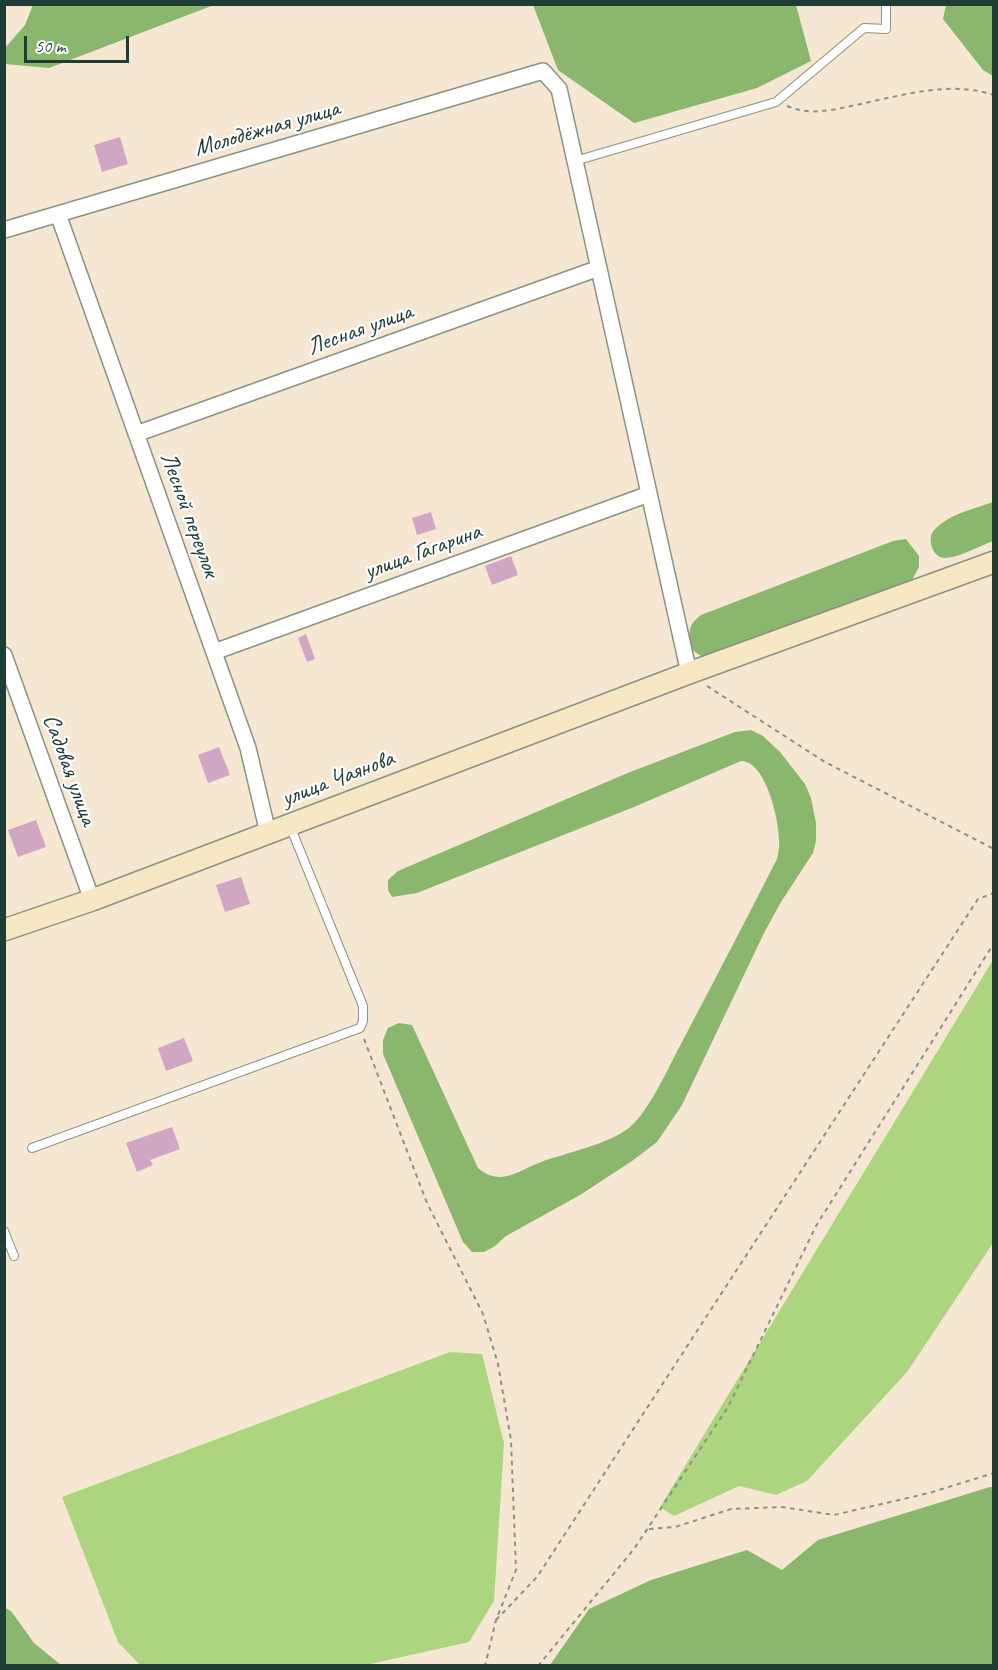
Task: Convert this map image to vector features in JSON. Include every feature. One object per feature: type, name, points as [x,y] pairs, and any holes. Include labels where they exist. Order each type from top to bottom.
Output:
[{"type":"street","name":"Молодёжная улица","points":[[4,230],[543,71],[559,89],[575,161]]},
{"type":"street","points":[[575,161],[689,673]]},
{"type":"street","name":"Лесной переулок","points":[[58,214],[248,748],[268,834]]},
{"type":"street","name":"Лесная улица","points":[[136,434],[599,268]]},
{"type":"street","name":"улица Гагарина","points":[[213,652],[648,494]]},
{"type":"street","name":"улица Чаянова","points":[[4,930],[92,900],[689,673],[993,562]]},
{"type":"street","name":"Садовая улица","points":[[4,655],[92,900]]},
{"type":"lane","points":[[575,161],[776,102],[864,28],[886,29],[886,4]]},
{"type":"lane","points":[[32,1148],[360,1028],[363,1020],[363,1006],[290,825]]},
{"type":"lane","points":[[4,1232],[14,1256]]},
{"type":"path","points":[[776,102],[795,110],[817,113],[937,89],[977,90],[993,95]]},
{"type":"path","points":[[689,673],[718,695],[825,762],[993,849]]},
{"type":"path","points":[[496,1620],[537,1577],[978,899],[993,893]]},
{"type":"path","points":[[538,1665],[634,1549],[728,1407],[816,1226],[993,943]]},
{"type":"path","points":[[360,1028],[427,1203],[483,1314],[498,1364],[511,1440],[516,1570],[496,1620],[485,1665]]},
{"type":"path","points":[[647,1529],[675,1527],[731,1509],[782,1507],[834,1515],[929,1492],[993,1473]]},
{"type":"green space","points":[[33,4],[214,5],[49,68],[5,64],[5,48],[25,25]]},
{"type":"green space","points":[[533,5],[796,5],[811,61],[757,88],[634,123],[558,70]]},
{"type":"green space","points":[[946,5],[993,5],[993,76],[983,70],[943,19]]},
{"type":"green space","points":[[993,502],[993,541],[964,554],[951,557],[941,557],[935,553],[931,545],[931,537],[937,527],[966,511]]},
{"type":"green space","points":[[906,539],[919,556],[919,567],[912,580],[715,654],[701,656],[691,649],[690,630],[701,615],[893,541]]},
{"type":"green space","points":[[751,730],[763,736],[780,752],[805,784],[811,798],[816,823],[816,841],[813,853],[764,933],[682,1105],[657,1142],[632,1161],[580,1195],[506,1236],[495,1246],[484,1252],[472,1252],[463,1242],[383,1054],[383,1040],[388,1028],[399,1023],[412,1025],[478,1168],[486,1174],[509,1176],[621,1133],[630,1127],[645,1110],[659,1087],[777,859],[779,843],[777,819],[764,781],[750,764],[741,761],[634,807],[417,893],[392,897],[388,890],[388,880],[398,871],[630,772],[735,732]]},
{"type":"green space","points":[[993,960],[993,1243],[907,1372],[807,1481],[776,1495],[739,1486],[674,1516],[660,1507]]},
{"type":"green space","points":[[450,1352],[482,1354],[504,1443],[494,1601],[469,1642],[366,1665],[140,1665],[118,1642],[62,1497]]},
{"type":"green space","points":[[994,1487],[993,1665],[550,1665],[589,1609],[651,1580],[747,1550],[782,1570],[818,1540]]},
{"type":"green space","points":[[5,1608],[11,1611],[34,1643],[61,1665],[5,1665]]},
{"type":"building","points":[[120,137],[128,164],[102,172],[94,145]]},
{"type":"building","points":[[431,512],[436,529],[417,535],[412,518]]},
{"type":"building","points":[[511,556],[518,575],[492,585],[485,566]]},
{"type":"building","points":[[306,634],[315,659],[307,662],[298,638]]},
{"type":"building","points":[[219,747],[230,775],[208,783],[198,755]]},
{"type":"building","points":[[36,820],[46,847],[18,857],[8,830]]},
{"type":"building","points":[[241,877],[250,904],[225,912],[216,885]]},
{"type":"building","points":[[184,1038],[193,1061],[166,1071],[158,1048]]},
{"type":"building","points":[[172,1127],[180,1149],[150,1160],[153,1165],[137,1172],[126,1143]]}]
